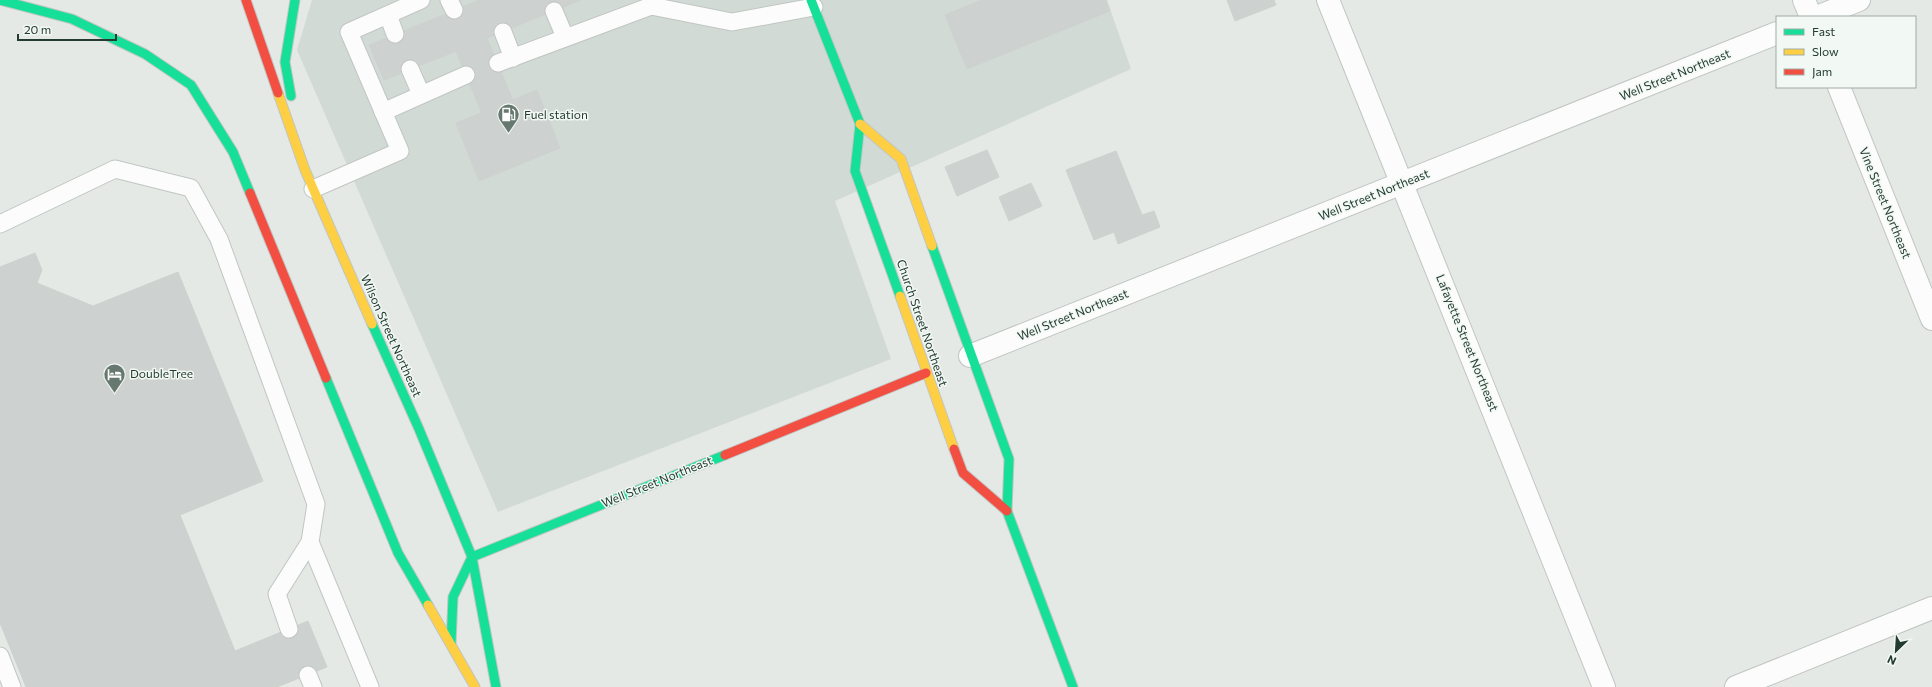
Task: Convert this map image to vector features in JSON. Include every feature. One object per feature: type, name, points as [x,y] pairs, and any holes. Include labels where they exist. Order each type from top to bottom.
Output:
[{"type":"main road","points":[[0,0],[72,19],[145,54],[191,85],[233,152],[398,554],[475,687]]},
{"type":"main road","name":"Wilson Street Northeast","points":[[246,0],[305,170],[338,249],[419,429],[472,557],[496,687]]},
{"type":"main road","points":[[295,0],[285,62],[305,170]]},
{"type":"main road","name":"Church Street Northeast","points":[[813,4],[860,124],[855,172],[963,473],[1007,511]]},
{"type":"main road","name":"Church Street Northeast","points":[[860,124],[901,159],[970,356],[1009,459],[1007,511],[1073,687]]},
{"type":"main road","name":"Well Street Northeast","points":[[472,557],[926,373]]},
{"type":"main road","points":[[451,644],[453,597],[472,557]]},
{"type":"street","name":"Lafayette Street Northeast","points":[[1328,0],[1604,687]]},
{"type":"street","points":[[1804,0],[1811,16]]},
{"type":"street","points":[[1819,16],[1859,0]]},
{"type":"street","name":"Well Street Northeast","points":[[970,356],[1403,184],[1776,33]]},
{"type":"street","name":"Vine Street Northeast","points":[[1839,88],[1932,319]]},
{"type":"street","points":[[1736,687],[1932,608]]},
{"type":"lane","points":[[313,189],[400,151],[349,32],[421,0]]},
{"type":"lane","points":[[503,32],[505,61],[650,3],[732,22],[813,4]]},
{"type":"lane","points":[[554,11],[565,38]]},
{"type":"lane","points":[[388,15],[395,34]]},
{"type":"lane","points":[[410,69],[421,94]]},
{"type":"lane","points":[[383,112],[466,75]]},
{"type":"lane","points":[[0,224],[115,169],[191,188],[219,239],[316,504],[310,542],[277,594],[289,629]]},
{"type":"lane","points":[[310,542],[370,687]]},
{"type":"lane","points":[[0,656],[12,687]]},
{"type":"shaded area","points":[[312,0],[1107,0],[1131,69],[835,201],[891,359],[498,512],[297,50]]},
{"type":"building","points":[[480,0],[581,0],[487,38],[514,103],[483,116],[456,51],[384,80],[369,45]]},
{"type":"building","points":[[982,0],[1106,0],[1110,11],[967,69],[945,15]]},
{"type":"building","points":[[1227,0],[1274,0],[1276,5],[1235,21]]},
{"type":"building","name":"Fuel station","points":[[537,90],[560,148],[479,181],[456,123]]},
{"type":"building","points":[[987,150],[999,177],[957,196],[945,167]]},
{"type":"building","points":[[1116,151],[1142,215],[1154,211],[1160,227],[1118,244],[1114,232],[1094,240],[1066,170]]},
{"type":"building","points":[[1031,183],[1042,206],[1009,221],[999,197]]},
{"type":"building","name":"DoubleTree","points":[[35,253],[42,270],[37,283],[93,306],[178,272],[263,481],[180,515],[235,651],[308,621],[327,667],[277,687],[26,687],[0,623],[0,267]]},
{"type":"traffic: fast","points":[[0,0],[72,19],[145,54],[191,85],[233,152],[250,193]]},
{"type":"traffic: fast","points":[[291,96],[285,62],[295,0]]},
{"type":"traffic: fast","points":[[811,0],[860,124],[855,171],[900,296]]},
{"type":"traffic: fast","points":[[932,246],[1009,459],[1007,511],[1073,687]]},
{"type":"traffic: fast","points":[[372,324],[419,429],[472,557],[496,687]]},
{"type":"traffic: fast","points":[[326,378],[398,553],[428,605]]},
{"type":"traffic: fast","points":[[451,644],[453,597],[472,557],[725,455]]},
{"type":"traffic: slow","points":[[278,93],[305,170],[372,324]]},
{"type":"traffic: slow","points":[[860,124],[901,159],[932,246]]},
{"type":"traffic: slow","points":[[900,296],[954,449]]},
{"type":"traffic: slow","points":[[428,605],[475,687]]},
{"type":"traffic: jam","points":[[246,0],[278,93]]},
{"type":"traffic: jam","points":[[250,193],[326,378]]},
{"type":"traffic: jam","points":[[725,455],[926,373]]},
{"type":"traffic: jam","points":[[954,449],[963,473],[1007,511]]},
{"type":"place","name":"Fuel station","points":[[508,134]]},
{"type":"place","name":"DoubleTree","points":[[114,394]]}]
